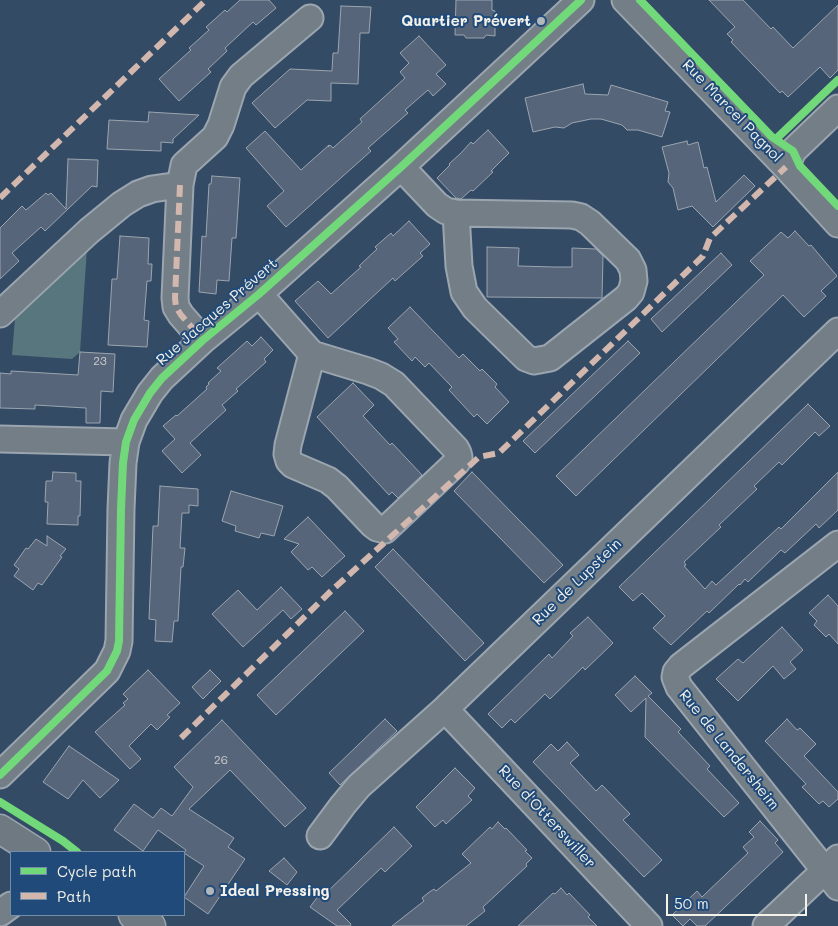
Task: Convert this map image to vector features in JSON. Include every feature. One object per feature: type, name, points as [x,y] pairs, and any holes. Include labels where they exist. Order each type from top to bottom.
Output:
[{"type":"main road","points":[[2,835],[34,851]]},
{"type":"main road","points":[[135,916],[150,926]]},
{"type":"street","name":"Rue Jacques Prévert","points":[[0,775],[107,671],[118,651],[120,509],[126,442],[134,420],[150,393],[162,378],[203,340],[259,294],[401,167],[581,0]]},
{"type":"street","name":"Rue Marcel Pagnol","points":[[625,0],[786,167],[838,224]]},
{"type":"street","points":[[203,340],[176,307],[175,298],[180,185],[184,165],[215,137],[221,125],[233,87],[242,76],[310,18]]},
{"type":"street","points":[[786,167],[793,150],[838,108]]},
{"type":"street","points":[[401,167],[437,205],[446,211],[456,213],[572,215],[581,217],[590,223],[628,260],[633,270],[634,282],[631,292],[555,356],[542,361],[526,358],[476,308],[464,292],[459,266],[456,213]]},
{"type":"street","points":[[0,314],[122,204],[145,191],[180,185]]},
{"type":"street","points":[[259,294],[312,354],[382,376],[394,384],[456,449],[459,458],[457,462],[385,530],[373,526],[336,486],[328,480],[293,465],[287,454],[312,354]]},
{"type":"street","name":"Rue de Lupstein","points":[[320,836],[342,805],[359,786],[445,709],[838,330]]},
{"type":"street","points":[[0,439],[126,442]]},
{"type":"street","name":"Rue de Landersheim","points":[[833,872],[679,687],[674,677],[681,666],[838,544]]},
{"type":"street","name":"Rue d'Otterswiller","points":[[445,709],[649,926]]},
{"type":"street","points":[[766,926],[833,872]]},
{"type":"green space","points":[[87,248],[80,352],[72,359],[12,355],[15,318],[23,304]]},
{"type":"building","points":[[240,0],[269,0],[276,8],[256,25],[253,22],[225,48],[227,51],[208,69],[211,72],[179,101],[159,79],[191,50],[189,48],[209,30],[206,27]]},
{"type":"building","points":[[456,0],[492,0],[492,10],[495,11],[495,36],[486,35],[484,38],[466,38],[464,35],[455,35]]},
{"type":"building","points":[[709,0],[743,0],[771,29],[773,27],[793,48],[838,5],[838,70],[830,78],[820,67],[788,97],[782,91],[780,93],[731,42],[733,40],[727,34],[735,27]]},
{"type":"building","points":[[341,6],[371,7],[369,33],[360,33],[358,84],[331,83],[331,101],[307,100],[275,128],[252,103],[290,69],[332,71],[333,53],[338,53]]},
{"type":"building","points":[[419,36],[446,65],[436,74],[446,84],[433,96],[428,90],[405,110],[408,113],[368,148],[371,151],[286,227],[267,206],[284,191],[246,148],[265,131],[301,170],[329,145],[328,147],[330,145],[333,148],[362,122],[360,119],[405,78],[400,72],[409,63],[400,53]]},
{"type":"building","points":[[583,84],[585,94],[608,95],[611,85],[668,102],[665,111],[670,112],[662,137],[638,130],[627,130],[622,125],[601,119],[572,123],[564,128],[555,127],[533,132],[525,98]]},
{"type":"building","points":[[149,112],[199,115],[173,139],[173,143],[161,142],[161,151],[107,149],[109,120],[148,122]]},
{"type":"building","points":[[488,130],[509,153],[473,191],[471,190],[461,199],[456,198],[437,178],[471,142],[473,144]]},
{"type":"building","points":[[687,141],[688,145],[698,142],[704,168],[707,167],[716,202],[744,175],[755,186],[713,227],[692,206],[678,210],[673,188],[668,182],[669,173],[662,147]]},
{"type":"building","points":[[68,159],[98,160],[97,187],[92,186],[45,231],[41,227],[12,253],[19,261],[0,279],[0,228],[22,206],[26,210],[46,193],[48,195],[51,193],[66,209]]},
{"type":"building","points":[[212,176],[240,178],[236,238],[232,238],[229,281],[217,280],[216,294],[199,292],[202,236],[206,237],[209,184],[211,184]]},
{"type":"building","points":[[409,221],[430,244],[420,253],[423,256],[395,281],[393,278],[328,338],[295,301],[318,281],[331,294],[361,267],[359,266],[377,249],[375,247],[391,233],[393,236]]},
{"type":"building","points":[[795,231],[809,246],[811,245],[837,276],[821,291],[826,296],[804,317],[783,295],[576,496],[556,476],[764,275],[750,261],[781,232],[788,238]]},
{"type":"building","points":[[120,236],[149,238],[148,264],[152,264],[151,281],[147,281],[144,320],[149,321],[147,347],[108,345],[112,279],[117,279]]},
{"type":"building","points":[[487,247],[519,248],[518,266],[554,267],[572,267],[572,248],[596,249],[603,256],[602,298],[487,297]]},
{"type":"building","points":[[721,253],[732,265],[662,332],[651,319]]},
{"type":"building","points":[[410,307],[459,358],[463,354],[480,371],[482,369],[497,384],[495,387],[509,402],[487,424],[477,414],[474,417],[449,390],[452,387],[429,363],[425,367],[415,357],[412,361],[394,342],[398,339],[388,328]]},
{"type":"building","points":[[261,337],[273,350],[264,359],[266,362],[236,389],[238,391],[222,405],[226,410],[190,443],[201,455],[182,473],[162,451],[175,439],[163,426],[207,389],[208,383],[221,371],[217,368],[247,341],[252,346]]},
{"type":"building","points":[[628,341],[640,353],[535,453],[523,441]]},
{"type":"building","points":[[80,352],[115,354],[113,392],[101,391],[100,423],[86,423],[86,408],[35,405],[35,409],[0,408],[0,373],[11,374],[11,371],[78,375]]},
{"type":"building","points":[[353,383],[374,405],[363,416],[422,475],[398,498],[392,492],[389,495],[317,417]]},
{"type":"building","points":[[808,404],[830,426],[819,436],[815,432],[782,465],[779,462],[754,486],[757,489],[719,525],[721,527],[684,562],[686,565],[684,566],[705,589],[712,581],[716,585],[779,527],[781,529],[838,472],[838,510],[819,528],[816,524],[785,553],[781,550],[748,582],[745,579],[671,645],[653,628],[665,616],[642,593],[633,601],[619,587]]},
{"type":"building","points":[[53,472],[76,473],[76,481],[81,481],[78,525],[47,524],[48,502],[45,502],[46,481],[52,481]]},
{"type":"building","points":[[472,472],[563,565],[544,583],[454,491]]},
{"type":"building","points":[[160,486],[198,489],[198,506],[189,505],[189,513],[182,513],[180,548],[185,548],[183,567],[181,567],[178,621],[174,621],[172,642],[155,641],[156,620],[149,619],[153,526],[158,526]]},
{"type":"building","points":[[231,491],[283,506],[274,536],[261,533],[259,538],[235,531],[236,526],[222,521]]},
{"type":"building","points":[[308,517],[345,556],[322,577],[312,567],[308,570],[291,552],[299,544],[284,539]]},
{"type":"building","points":[[47,536],[66,549],[42,585],[38,583],[33,590],[14,576],[19,569],[14,565],[26,548],[28,549],[36,539],[47,546]]},
{"type":"building","points":[[393,549],[484,643],[465,661],[375,567]]},
{"type":"building","points":[[281,587],[302,609],[291,619],[283,610],[243,647],[212,614],[238,590],[257,610]]},
{"type":"building","points":[[828,595],[838,606],[838,644],[829,634],[826,637],[814,625],[817,621],[809,613]]},
{"type":"building","points":[[345,611],[364,631],[276,715],[257,695]]},
{"type":"building","points":[[588,617],[613,643],[585,670],[583,667],[550,699],[545,694],[515,723],[511,719],[502,728],[488,714],[549,654],[552,658],[573,636],[570,633]]},
{"type":"building","points":[[782,627],[803,650],[790,662],[796,669],[784,679],[773,666],[738,701],[716,679],[738,659],[743,663]]},
{"type":"building","points":[[148,670],[180,703],[167,715],[170,717],[157,730],[151,724],[129,746],[141,759],[130,769],[95,732],[125,705],[123,703],[128,699],[123,694]]},
{"type":"building","points":[[210,670],[221,681],[203,699],[192,687]]},
{"type":"building","points":[[635,676],[652,693],[648,696],[681,729],[678,732],[710,766],[707,769],[739,803],[724,817],[645,737],[646,698],[631,712],[615,695]]},
{"type":"building","points":[[385,719],[397,731],[340,785],[329,773]]},
{"type":"building","points":[[787,719],[797,730],[800,728],[816,744],[804,756],[838,792],[838,799],[829,807],[823,801],[819,804],[802,787],[806,784],[765,741]]},
{"type":"building","points":[[222,720],[306,808],[285,827],[230,770],[189,809],[234,838],[228,847],[245,859],[208,914],[185,898],[204,866],[185,854],[186,850],[158,830],[143,851],[114,830],[134,804],[153,818],[161,808],[172,816],[193,787],[174,767]]},
{"type":"building","points":[[567,742],[579,755],[570,763],[596,791],[602,785],[630,814],[623,820],[662,860],[644,877],[533,762],[551,744],[558,751]]},
{"type":"building","points":[[69,746],[119,780],[100,798],[83,780],[68,799],[43,782]]},
{"type":"building","points":[[455,768],[475,788],[468,796],[472,800],[446,824],[443,820],[435,827],[416,807]]},
{"type":"building","points":[[760,821],[778,840],[775,843],[783,852],[705,926],[697,926],[690,919],[683,926],[672,915],[697,891],[702,897],[748,853],[743,847],[754,837],[749,832]]},
{"type":"building","points":[[498,822],[527,850],[525,851],[532,858],[526,864],[527,866],[483,907],[485,911],[466,926],[392,926],[424,901],[422,898],[428,893],[434,889],[436,891],[471,863],[462,854],[490,827],[492,829]]},
{"type":"building","points":[[394,827],[412,846],[385,872],[381,868],[337,910],[351,924],[350,926],[337,926],[310,907],[319,895],[322,897]]},
{"type":"building","points":[[284,858],[297,872],[287,885],[269,871]]},
{"type":"building","points":[[561,888],[567,895],[569,893],[590,915],[588,917],[597,926],[518,926],[553,893],[555,894]]},
{"type":"marked path","points":[[0,198],[206,0]]},
{"type":"marked path","points":[[181,738],[331,591],[479,457],[499,453],[703,256],[710,238],[786,167]]},
{"type":"marked path","points":[[180,185],[176,307],[203,340]]},
{"type":"cycle path","points":[[0,775],[107,671],[117,651],[119,641],[123,463],[126,442],[134,420],[150,393],[162,378],[203,340],[259,294],[401,167],[581,0]]},
{"type":"cycle path","points":[[640,0],[772,137],[793,151],[800,166],[838,206]]},
{"type":"cycle path","points":[[776,139],[838,80]]},
{"type":"cycle path","points":[[0,802],[76,851]]},
{"type":"place","name":"Quartier Prévert","points":[[541,21]]},
{"type":"place","name":"Ideal Pressing","points":[[210,891]]}]
